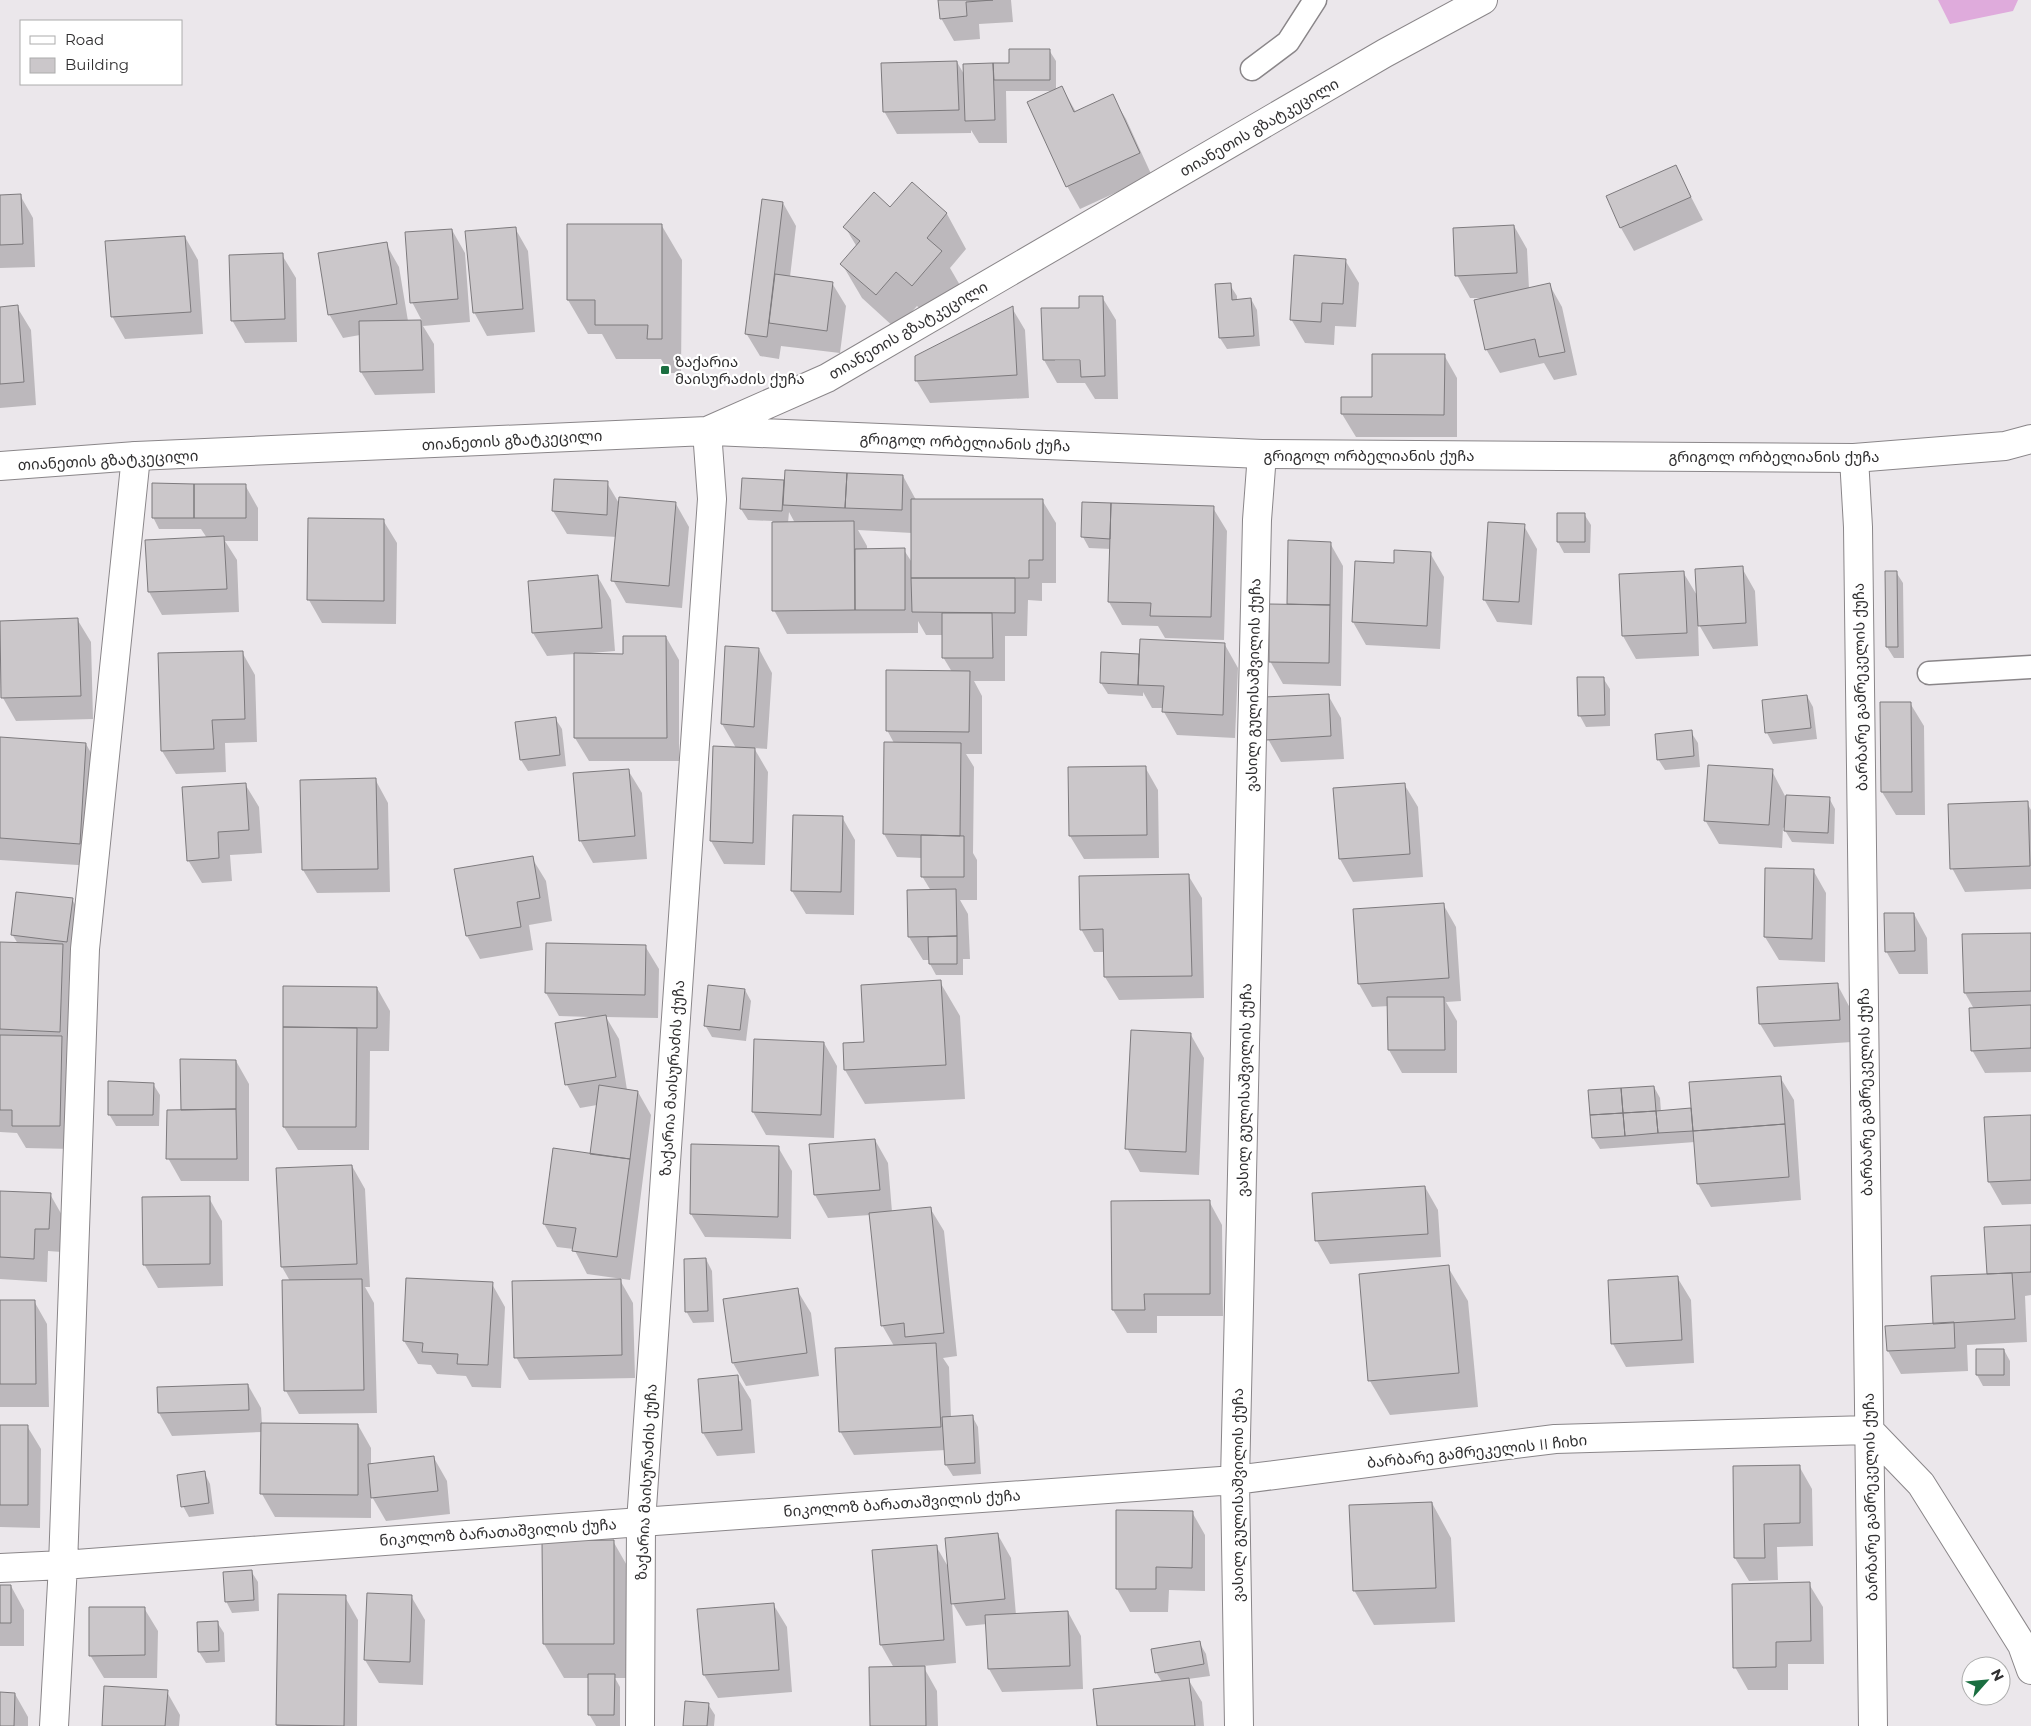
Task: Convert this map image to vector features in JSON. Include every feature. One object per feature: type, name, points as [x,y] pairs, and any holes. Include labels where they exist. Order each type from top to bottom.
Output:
[{"type":"street","name":"თიანეთის გზატკეცილი","points":[[0,466],[136,456],[707,431],[827,378],[1385,54],[1483,0]]},
{"type":"street","name":"გრიგოლ ორბელიანის ქუჩა","points":[[707,431],[1262,454],[1854,458],[2005,446],[2031,439]]},
{"type":"street","name":"ზაქარია მაისურაძის ქუჩა","points":[[640,1726],[641,1522],[712,499],[707,431]]},
{"type":"street","name":"ვასილ გულისაშვილის ქუჩა","points":[[1239,1726],[1235,1480],[1257,520],[1262,454]]},
{"type":"street","points":[[54,1726],[63,1565],[85,949],[136,456]]},
{"type":"street","name":"ბარბარე გამრეკელის ქუჩა","points":[[1854,458],[1858,528],[1874,1726]]},
{"type":"street","points":[[1869,1430],[1921,1484],[2022,1645],[2031,1670]]},
{"type":"street","name":"ბარბარე გამრეკელის II ჩიხი","points":[[1235,1480],[1555,1439],[1869,1430]]},
{"type":"street","name":"ნიკოლოზ ბარათაშვილის ქუჩა","points":[[0,1568],[1235,1480]]},
{"type":"lane","points":[[1252,69],[1288,42],[1315,0]]},
{"type":"lane","points":[[1929,673],[2031,667]]},
{"type":"shaded area","points":[[1938,0],[2018,0],[2013,11],[1950,24]]},
{"type":"building","points":[[938,0],[993,0],[966,2],[967,16],[940,19]]},
{"type":"building","points":[[1009,49],[1050,49],[1050,80],[994,80],[993,63],[1009,63]]},
{"type":"building","points":[[957,61],[959,110],[883,112],[881,63]]},
{"type":"building","points":[[993,63],[995,120],[965,121],[963,64]]},
{"type":"building","points":[[1062,86],[1074,112],[1113,94],[1140,153],[1066,187],[1027,102]]},
{"type":"building","points":[[1676,165],[1691,197],[1620,228],[1606,196]]},
{"type":"building","points":[[912,182],[947,213],[927,238],[942,251],[912,286],[896,272],[876,295],[840,264],[860,241],[843,227],[874,192],[890,207]]},
{"type":"building","points":[[21,194],[23,244],[0,245],[0,195]]},
{"type":"building","points":[[762,199],[783,202],[767,337],[745,334]]},
{"type":"building","points":[[567,224],[662,224],[662,339],[647,339],[648,325],[595,325],[595,300],[567,300]]},
{"type":"building","points":[[1514,225],[1517,273],[1455,276],[1453,228]]},
{"type":"building","points":[[516,227],[523,309],[473,313],[465,231]]},
{"type":"building","points":[[452,229],[458,299],[410,303],[405,232]]},
{"type":"building","points":[[185,236],[191,312],[111,317],[105,241]]},
{"type":"building","points":[[387,242],[397,304],[328,315],[318,253]]},
{"type":"building","points":[[283,253],[285,319],[231,321],[229,255]]},
{"type":"building","points":[[1294,255],[1346,259],[1343,304],[1322,303],[1321,322],[1290,320]]},
{"type":"building","points":[[775,274],[833,282],[827,331],[769,323]]},
{"type":"building","points":[[1231,283],[1232,300],[1251,298],[1254,336],[1219,338],[1215,284]]},
{"type":"building","points":[[1550,283],[1565,352],[1539,357],[1535,339],[1485,350],[1474,300]]},
{"type":"building","points":[[1079,296],[1103,296],[1105,376],[1081,377],[1080,360],[1043,360],[1041,308],[1079,308]]},
{"type":"building","points":[[18,305],[24,382],[0,384],[0,307]]},
{"type":"building","points":[[1013,306],[1017,375],[915,381],[915,356]]},
{"type":"building","points":[[421,320],[423,370],[360,372],[359,321]]},
{"type":"building","points":[[1372,354],[1445,354],[1444,415],[1341,414],[1341,397],[1372,397]]},
{"type":"building","points":[[785,470],[847,473],[845,508],[783,505]]},
{"type":"building","points":[[847,473],[903,475],[902,510],[845,508]]},
{"type":"building","points":[[742,478],[784,480],[782,511],[740,509]]},
{"type":"building","points":[[554,479],[608,481],[607,515],[552,511]]},
{"type":"building","points":[[152,483],[194,484],[194,518],[152,518]]},
{"type":"building","points":[[194,484],[246,484],[246,518],[194,518]]},
{"type":"building","points":[[619,497],[676,502],[669,586],[611,581]]},
{"type":"building","points":[[911,499],[1043,499],[1043,560],[1029,560],[1029,578],[911,578]]},
{"type":"building","points":[[1082,502],[1111,503],[1110,539],[1081,537]]},
{"type":"building","points":[[1111,503],[1214,506],[1211,617],[1150,616],[1151,603],[1108,602]]},
{"type":"building","points":[[1557,513],[1585,513],[1585,542],[1557,542]]},
{"type":"building","points":[[308,518],[384,519],[384,601],[307,600]]},
{"type":"building","points":[[854,521],[855,610],[772,611],[772,522]]},
{"type":"building","points":[[1488,522],[1525,524],[1519,602],[1483,600]]},
{"type":"building","points":[[224,536],[227,589],[148,592],[145,540]]},
{"type":"building","points":[[1288,540],[1331,542],[1330,605],[1287,604]]},
{"type":"building","points":[[905,548],[905,610],[855,610],[855,549]]},
{"type":"building","points":[[1394,550],[1431,552],[1427,626],[1352,622],[1355,561],[1394,563]]},
{"type":"building","points":[[1743,566],[1746,623],[1698,626],[1695,569]]},
{"type":"building","points":[[1684,571],[1687,633],[1622,636],[1619,574]]},
{"type":"building","points":[[1885,571],[1897,571],[1898,647],[1886,647]]},
{"type":"building","points":[[598,575],[602,628],[532,633],[528,581]]},
{"type":"building","points":[[911,578],[1015,578],[1015,613],[912,612]]},
{"type":"building","points":[[1269,604],[1330,605],[1329,663],[1269,662]]},
{"type":"building","points":[[942,613],[992,613],[993,658],[942,658]]},
{"type":"building","points":[[78,618],[81,696],[1,698],[0,621]]},
{"type":"building","points":[[623,636],[666,636],[667,738],[574,738],[574,653],[623,654]]},
{"type":"building","points":[[1140,639],[1225,643],[1223,715],[1162,712],[1164,686],[1138,685]]},
{"type":"building","points":[[725,646],[759,648],[754,727],[721,724]]},
{"type":"building","points":[[243,651],[245,719],[212,720],[214,749],[161,751],[158,653]]},
{"type":"building","points":[[1101,652],[1139,654],[1138,685],[1100,683]]},
{"type":"building","points":[[886,670],[970,671],[969,732],[886,731]]},
{"type":"building","points":[[1577,677],[1604,677],[1605,715],[1578,716]]},
{"type":"building","points":[[1329,694],[1331,736],[1266,740],[1264,697]]},
{"type":"building","points":[[1807,695],[1811,728],[1765,733],[1762,700]]},
{"type":"building","points":[[1880,702],[1911,702],[1912,792],[1881,792]]},
{"type":"building","points":[[556,717],[560,755],[520,760],[515,722]]},
{"type":"building","points":[[1692,730],[1694,756],[1657,760],[1655,734]]},
{"type":"building","points":[[0,737],[86,743],[80,844],[0,838]]},
{"type":"building","points":[[884,742],[961,743],[960,836],[883,834]]},
{"type":"building","points":[[713,746],[755,748],[753,843],[710,841]]},
{"type":"building","points":[[1708,765],[1773,769],[1769,825],[1704,821]]},
{"type":"building","points":[[1146,766],[1147,835],[1069,836],[1068,767]]},
{"type":"building","points":[[629,769],[635,836],[579,841],[573,773]]},
{"type":"building","points":[[376,778],[378,869],[302,870],[300,780]]},
{"type":"building","points":[[246,783],[249,830],[218,832],[219,858],[187,861],[182,787]]},
{"type":"building","points":[[1405,783],[1410,854],[1339,859],[1333,788]]},
{"type":"building","points":[[1786,795],[1830,797],[1828,833],[1784,831]]},
{"type":"building","points":[[2028,801],[2030,866],[1950,869],[1948,804]]},
{"type":"building","points":[[793,815],[843,816],[841,892],[791,891]]},
{"type":"building","points":[[921,835],[964,836],[964,877],[921,877]]},
{"type":"building","points":[[533,856],[540,898],[517,902],[521,927],[466,936],[454,869]]},
{"type":"building","points":[[1765,868],[1814,869],[1812,939],[1764,937]]},
{"type":"building","points":[[1189,874],[1192,976],[1104,977],[1103,929],[1080,930],[1079,876]]},
{"type":"building","points":[[956,889],[957,936],[908,937],[907,890]]},
{"type":"building","points":[[16,892],[73,898],[67,942],[11,935]]},
{"type":"building","points":[[1444,903],[1449,978],[1358,984],[1353,909]]},
{"type":"building","points":[[1884,913],[1914,913],[1915,951],[1885,952]]},
{"type":"building","points":[[2031,933],[2031,991],[1964,993],[1962,934]]},
{"type":"building","points":[[957,936],[957,964],[929,964],[928,937]]},
{"type":"building","points":[[0,942],[63,944],[60,1032],[0,1029]]},
{"type":"building","points":[[546,943],[646,945],[645,995],[545,993]]},
{"type":"building","points":[[941,980],[946,1065],[844,1070],[843,1043],[864,1042],[861,985]]},
{"type":"building","points":[[1838,983],[1840,1020],[1759,1024],[1757,987]]},
{"type":"building","points":[[708,985],[745,989],[740,1030],[704,1026]]},
{"type":"building","points":[[283,986],[377,987],[377,1028],[283,1027]]},
{"type":"building","points":[[1387,997],[1444,997],[1445,1050],[1388,1050]]},
{"type":"building","points":[[2031,1005],[2031,1048],[1971,1051],[1969,1008]]},
{"type":"building","points":[[606,1015],[616,1077],[565,1085],[555,1023]]},
{"type":"building","points":[[283,1027],[357,1028],[356,1127],[283,1127]]},
{"type":"building","points":[[1131,1030],[1191,1033],[1186,1152],[1125,1149]]},
{"type":"building","points":[[0,1035],[62,1036],[60,1126],[12,1126],[12,1110],[0,1110]]},
{"type":"building","points":[[754,1039],[824,1042],[821,1115],[752,1112]]},
{"type":"building","points":[[180,1059],[236,1060],[236,1109],[181,1110]]},
{"type":"building","points":[[1781,1076],[1785,1124],[1693,1131],[1689,1082]]},
{"type":"building","points":[[108,1081],[154,1083],[153,1115],[108,1115]]},
{"type":"building","points":[[599,1085],[638,1091],[630,1159],[590,1154]]},
{"type":"building","points":[[1654,1086],[1656,1111],[1623,1113],[1621,1088]]},
{"type":"building","points":[[1621,1088],[1623,1113],[1590,1115],[1588,1090]]},
{"type":"building","points":[[1691,1108],[1693,1131],[1658,1133],[1656,1111]]},
{"type":"building","points":[[236,1109],[237,1159],[166,1159],[167,1110]]},
{"type":"building","points":[[1656,1111],[1658,1133],[1625,1136],[1623,1113]]},
{"type":"building","points":[[1623,1113],[1625,1136],[1592,1138],[1590,1115]]},
{"type":"building","points":[[2031,1115],[2031,1180],[1988,1182],[1984,1117]]},
{"type":"building","points":[[1785,1124],[1789,1177],[1697,1184],[1693,1131]]},
{"type":"building","points":[[875,1139],[880,1190],[814,1195],[809,1144]]},
{"type":"building","points":[[691,1144],[779,1146],[778,1217],[690,1214]]},
{"type":"building","points":[[553,1148],[630,1159],[617,1257],[572,1251],[576,1228],[543,1224]]},
{"type":"building","points":[[352,1165],[357,1264],[281,1267],[276,1168]]},
{"type":"building","points":[[1425,1186],[1428,1234],[1315,1241],[1312,1193]]},
{"type":"building","points":[[0,1191],[51,1193],[49,1229],[35,1229],[34,1259],[0,1257]]},
{"type":"building","points":[[210,1196],[210,1264],[143,1265],[142,1197]]},
{"type":"building","points":[[1210,1200],[1210,1294],[1144,1294],[1145,1310],[1112,1310],[1111,1201]]},
{"type":"building","points":[[931,1207],[944,1333],[905,1337],[904,1323],[881,1326],[869,1213]]},
{"type":"building","points":[[2031,1225],[2031,1272],[1987,1274],[1984,1227]]},
{"type":"building","points":[[706,1258],[708,1311],[685,1312],[684,1259]]},
{"type":"building","points":[[1449,1265],[1459,1373],[1368,1381],[1359,1274]]},
{"type":"building","points":[[2012,1273],[2015,1319],[1933,1324],[1931,1276]]},
{"type":"building","points":[[1678,1276],[1682,1340],[1611,1344],[1608,1280]]},
{"type":"building","points":[[406,1278],[493,1282],[488,1365],[457,1364],[458,1354],[422,1352],[423,1343],[403,1341]]},
{"type":"building","points":[[362,1279],[364,1390],[284,1391],[282,1280]]},
{"type":"building","points":[[621,1279],[622,1355],[514,1358],[512,1281]]},
{"type":"building","points":[[798,1288],[807,1353],[732,1363],[723,1299]]},
{"type":"building","points":[[0,1300],[35,1300],[36,1384],[0,1384]]},
{"type":"building","points":[[1954,1322],[1955,1348],[1887,1351],[1885,1326]]},
{"type":"building","points":[[936,1343],[941,1427],[839,1432],[835,1348]]},
{"type":"building","points":[[1976,1349],[2004,1349],[2004,1375],[1976,1375]]},
{"type":"building","points":[[738,1375],[742,1430],[702,1433],[698,1379]]},
{"type":"building","points":[[248,1384],[249,1410],[158,1413],[157,1387]]},
{"type":"building","points":[[973,1415],[975,1463],[945,1465],[942,1417]]},
{"type":"building","points":[[261,1423],[358,1424],[358,1495],[260,1494]]},
{"type":"building","points":[[0,1425],[28,1425],[28,1505],[0,1505]]},
{"type":"building","points":[[434,1456],[438,1491],[371,1498],[368,1464]]},
{"type":"building","points":[[1800,1465],[1800,1523],[1764,1524],[1765,1558],[1734,1558],[1733,1466]]},
{"type":"building","points":[[205,1471],[209,1503],[181,1507],[177,1475]]},
{"type":"building","points":[[1432,1502],[1436,1588],[1353,1591],[1349,1505]]},
{"type":"building","points":[[1116,1510],[1193,1511],[1192,1568],[1156,1567],[1156,1589],[1116,1589]]},
{"type":"building","points":[[998,1533],[1005,1599],[951,1604],[945,1538]]},
{"type":"building","points":[[614,1540],[614,1644],[543,1644],[542,1541]]},
{"type":"building","points":[[937,1545],[944,1640],[880,1645],[872,1550]]},
{"type":"building","points":[[252,1570],[254,1600],[225,1602],[223,1572]]},
{"type":"building","points":[[1810,1582],[1811,1641],[1776,1642],[1776,1667],[1733,1668],[1732,1584]]},
{"type":"building","points":[[0,1585],[11,1585],[11,1623],[0,1623]]},
{"type":"building","points":[[367,1593],[412,1595],[410,1662],[364,1660]]},
{"type":"building","points":[[278,1594],[346,1595],[344,1726],[276,1725]]},
{"type":"building","points":[[774,1603],[779,1670],[703,1675],[697,1609]]},
{"type":"building","points":[[89,1607],[145,1607],[145,1655],[89,1656]]},
{"type":"building","points":[[1068,1611],[1070,1666],[988,1669],[985,1615]]},
{"type":"building","points":[[218,1621],[219,1651],[198,1652],[197,1622]]},
{"type":"building","points":[[1200,1641],[1204,1664],[1155,1673],[1151,1649]]},
{"type":"building","points":[[925,1666],[926,1726],[870,1726],[869,1667]]},
{"type":"building","points":[[588,1674],[615,1674],[614,1715],[588,1715]]},
{"type":"building","points":[[1189,1678],[1195,1726],[1097,1726],[1093,1689]]},
{"type":"building","points":[[104,1686],[168,1690],[165,1726],[102,1726]]},
{"type":"building","points":[[0,1692],[15,1693],[14,1726],[0,1726]]},
{"type":"building","points":[[685,1701],[709,1703],[707,1726],[683,1726]]},
{"type":"place","name":"ზაქარია მაისურაძის ქუჩა","points":[[665,370]]}]
